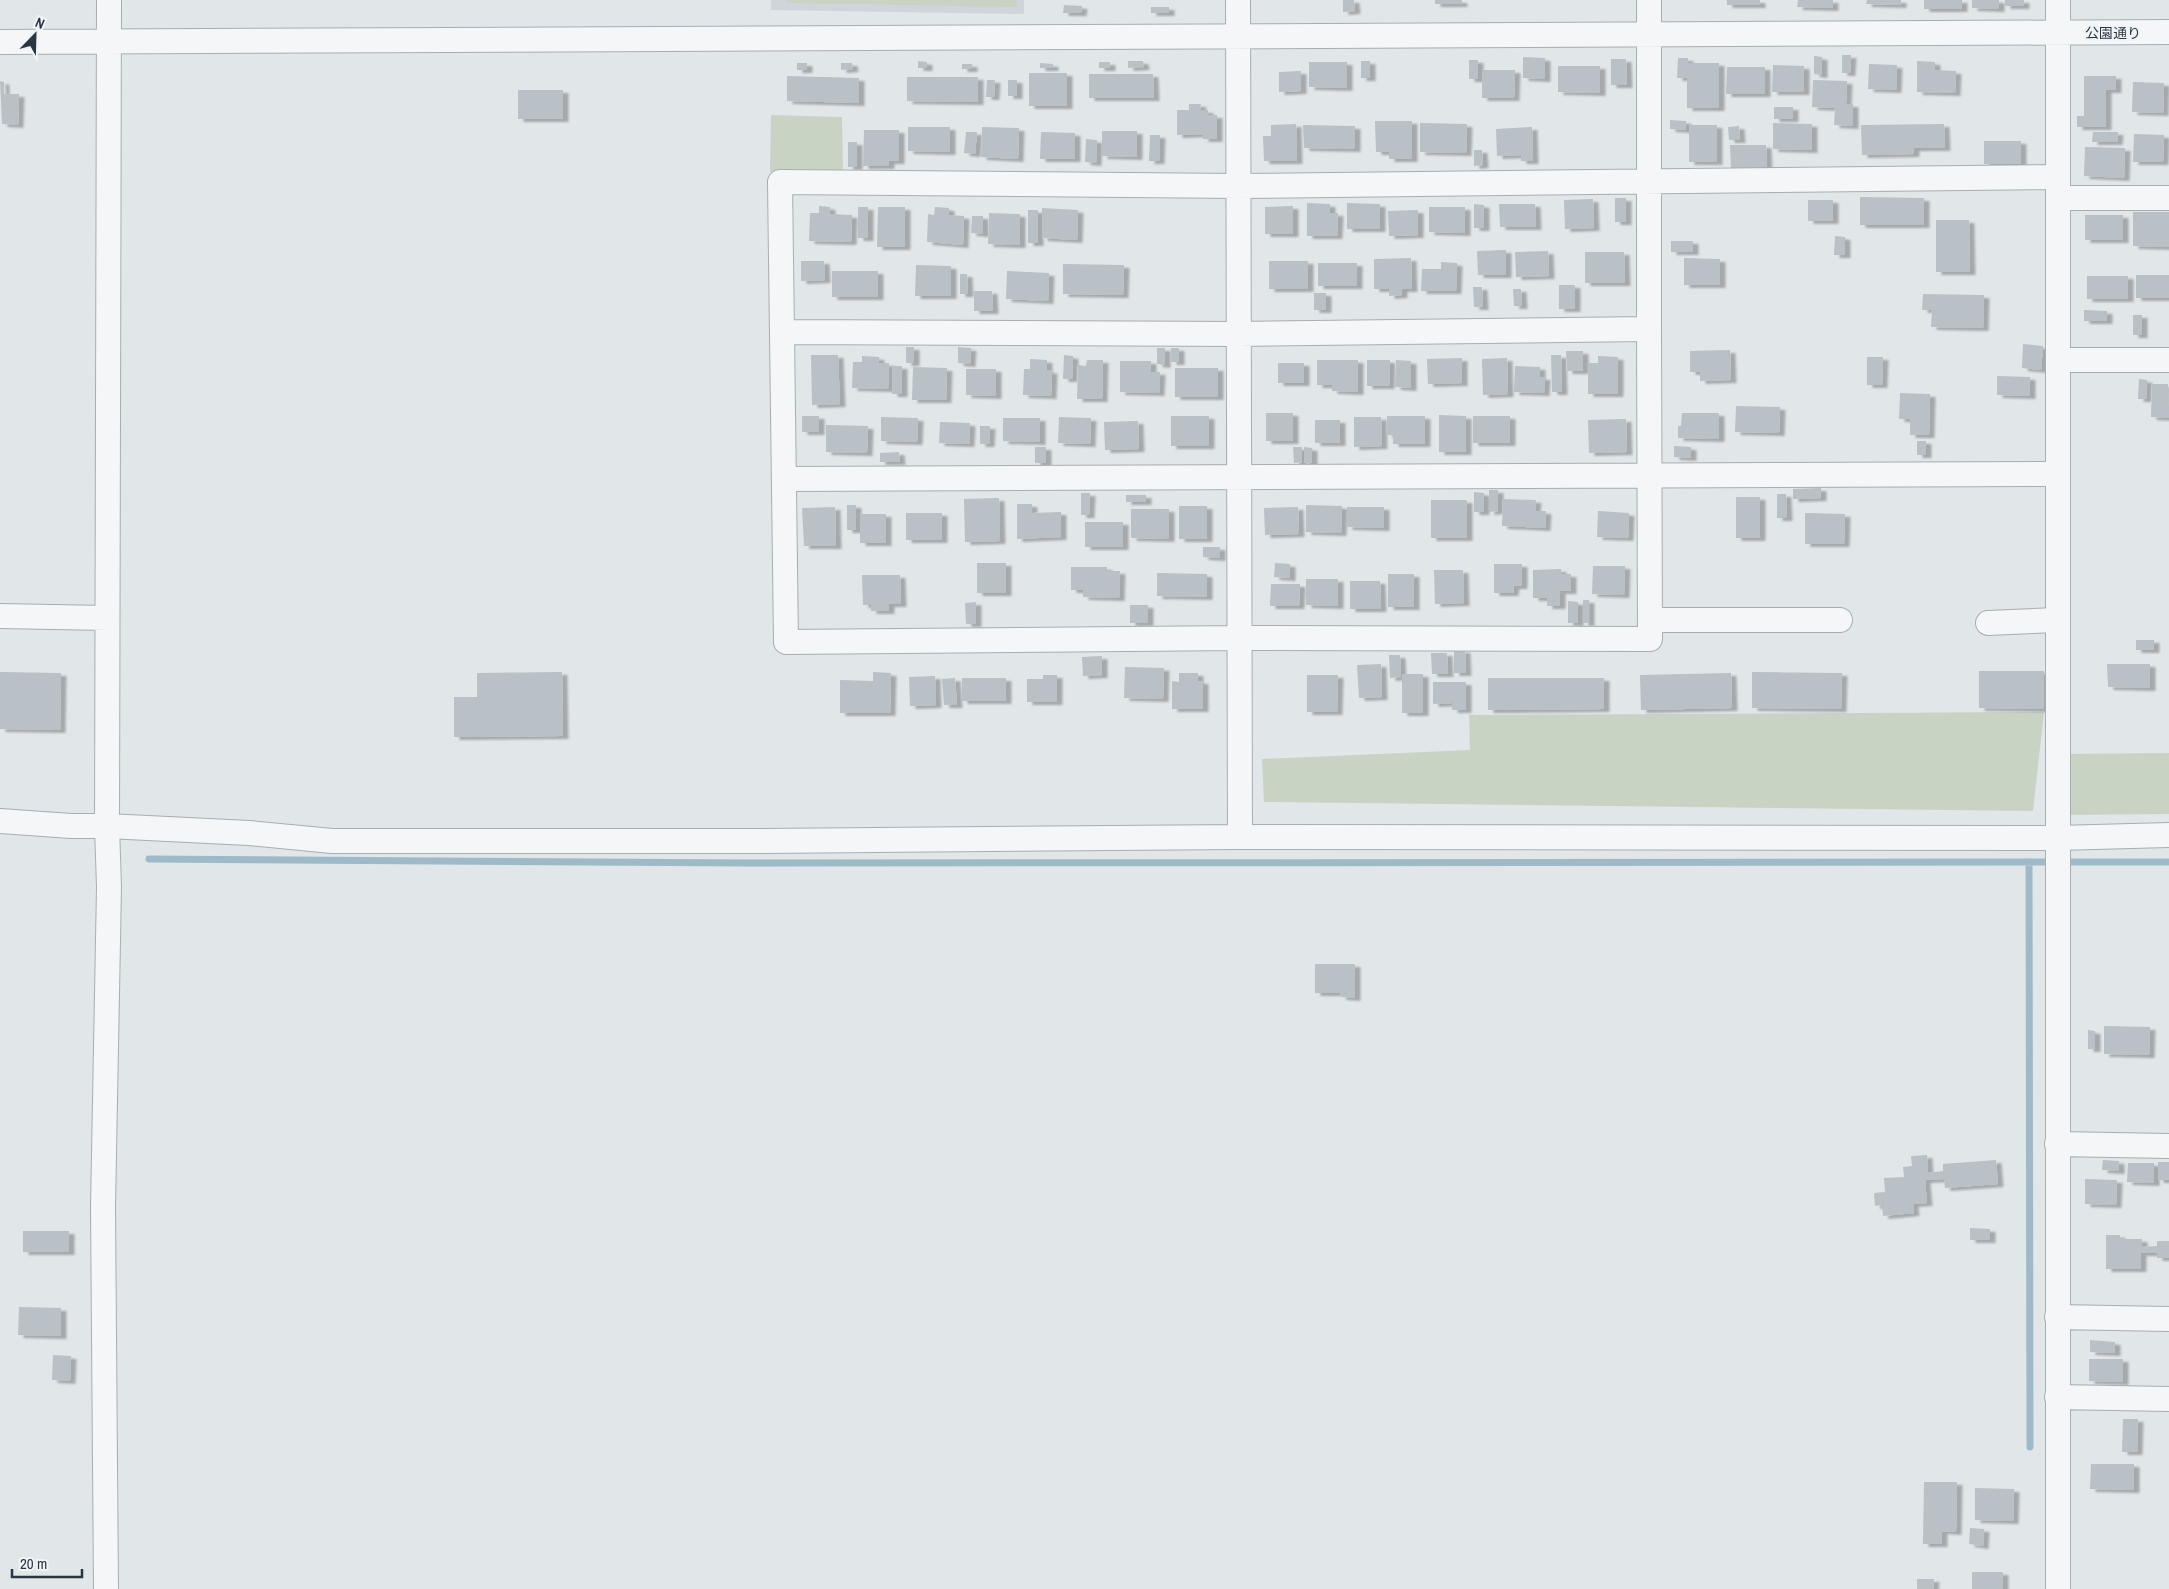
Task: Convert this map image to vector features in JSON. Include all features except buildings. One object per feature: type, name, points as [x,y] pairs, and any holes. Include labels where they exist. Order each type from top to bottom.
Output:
[{"type":"street","points":[[106,1589],[103,1207],[109,888],[107,826],[107,618],[109,0]]},
{"type":"street","points":[[1238,0],[1240,836]]},
{"type":"street","points":[[1649,0],[1650,182],[1650,639],[1240,638],[786,642],[780,182],[1238,186],[1650,182],[2058,188],[2169,198]]},
{"type":"street","points":[[2058,0],[2058,1589]]},
{"type":"street","name":"公園通り","points":[[0,42],[2169,32]]},
{"type":"street","points":[[782,332],[1239,334],[1650,329]]},
{"type":"street","points":[[2059,360],[2169,360]]},
{"type":"street","points":[[784,480],[1239,476],[1650,477],[2057,474]]},
{"type":"street","points":[[0,616],[107,618]]},
{"type":"street","points":[[1650,620],[1840,620]]},
{"type":"street","points":[[1988,623],[2057,620]]},
{"type":"street","points":[[0,821],[71,826],[250,833],[332,841],[770,841],[1240,836],[2057,838],[2169,835]]},
{"type":"street","points":[[2057,1144],[2169,1146]]},
{"type":"street","points":[[2057,1317],[2169,1319]]},
{"type":"street","points":[[2057,1397],[2169,1399]]},
{"type":"shaded area","points":[[771,0],[1024,0],[1024,14],[771,10]]},
{"type":"green space","points":[[787,0],[1017,0],[1017,7],[787,3]]},
{"type":"green space","points":[[771,115],[842,117],[843,173],[770,172]]},
{"type":"green space","points":[[2044,712],[2033,811],[1264,802],[1262,759],[1470,750],[1469,715]]},
{"type":"green space","points":[[2169,753],[2169,814],[2063,815],[2063,754]]},
{"type":"waterway","points":[[149,859],[748,863],[2169,862]]},
{"type":"waterway","points":[[2029,862],[2030,1447]]}]
